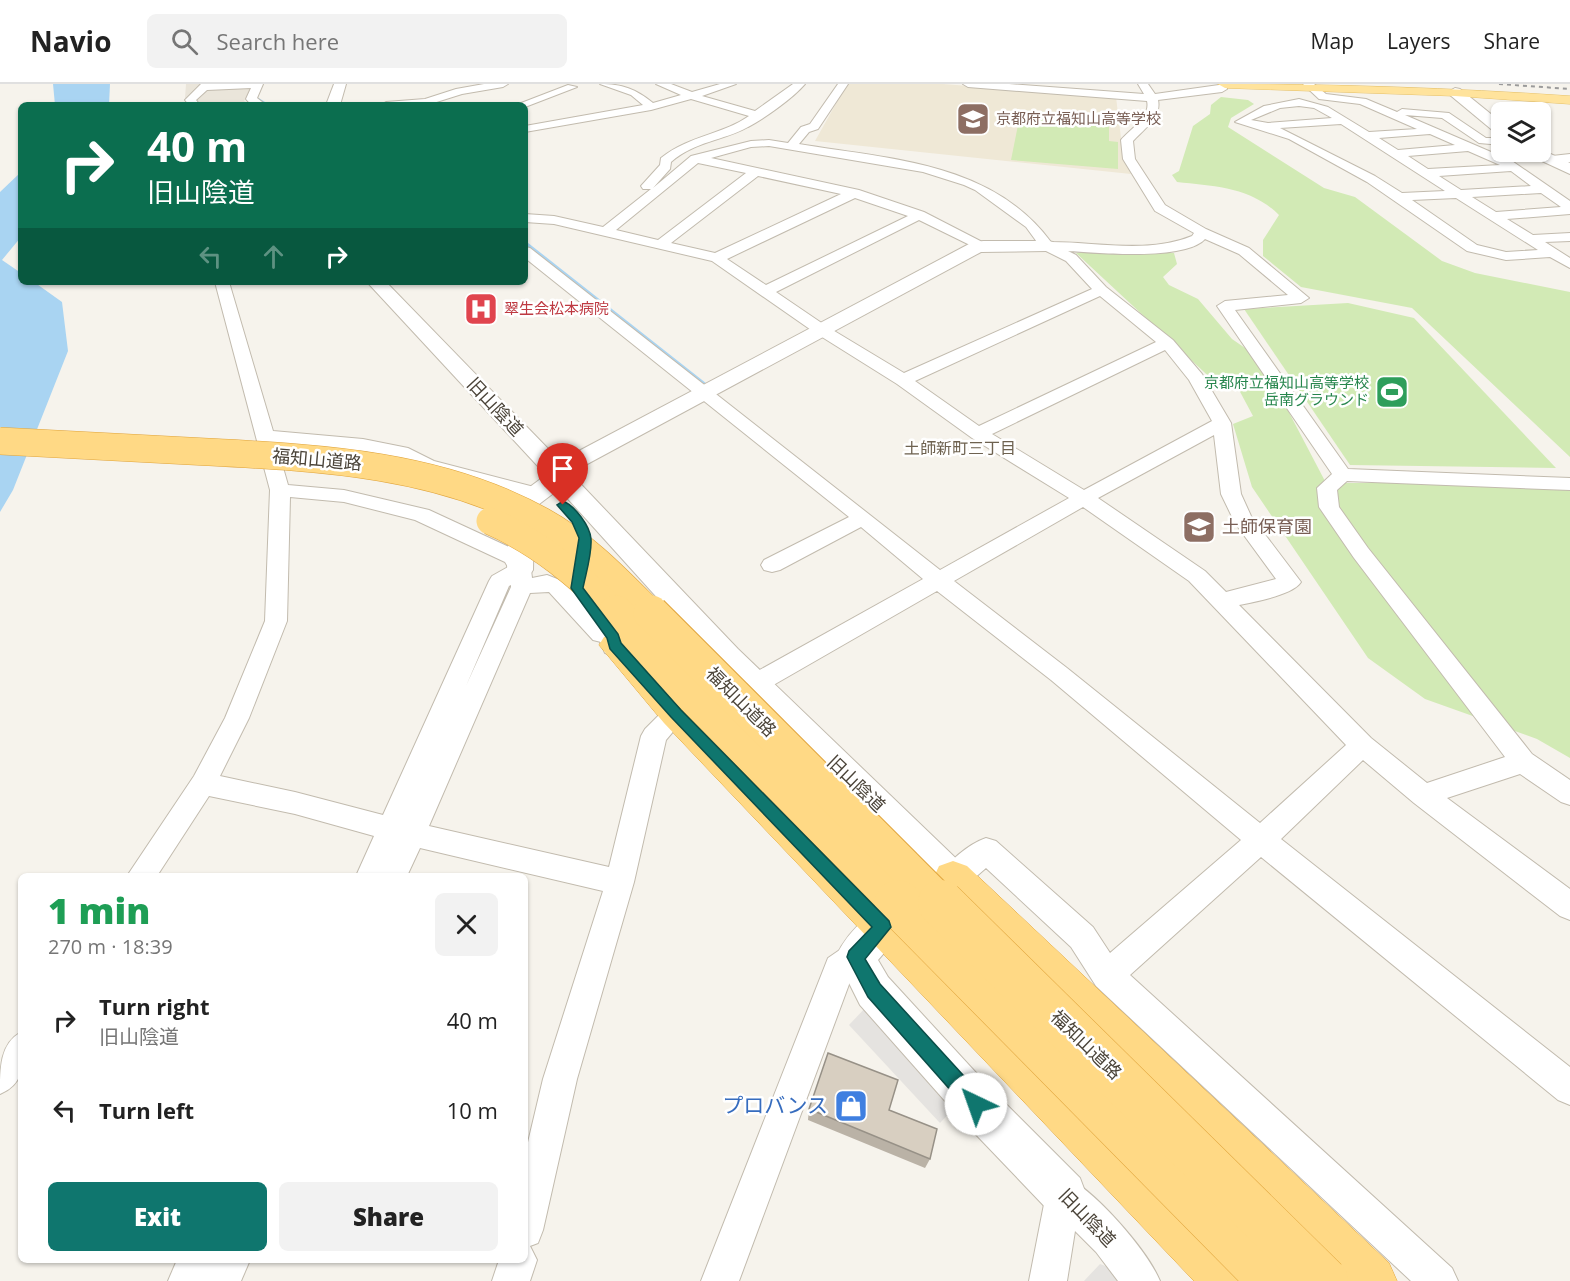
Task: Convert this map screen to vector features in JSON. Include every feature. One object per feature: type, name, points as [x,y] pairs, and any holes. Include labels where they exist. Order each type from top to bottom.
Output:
[{"type":"highway","name":"福知山道路","points":[[0,441],[306,458],[369,464],[448,482],[542,522],[591,557],[641,603],[985,947],[1325,1281]]},
{"type":"highway","name":"福知山道路","points":[[0,449],[301,470],[366,480],[433,496],[523,536],[571,572],[617,614],[685,688],[1271,1281]]},
{"type":"highway","points":[[615,645],[676,714],[883,927],[920,961],[1230,1281]]},
{"type":"highway","points":[[953,879],[1371,1281]]},
{"type":"main road","points":[[1223,84],[1310,85],[1570,100]]},
{"type":"street","points":[[192,102],[190,99],[206,86],[258,84],[251,99],[256,102]]},
{"type":"street","points":[[321,102],[327,84]]},
{"type":"street","points":[[334,102],[340,84]]},
{"type":"street","points":[[395,101],[439,102],[460,91],[503,84]]},
{"type":"street","points":[[560,84],[572,87]]},
{"type":"street","points":[[528,103],[587,84]]},
{"type":"street","points":[[605,84],[635,93],[651,107]]},
{"type":"street","points":[[661,84],[691,96],[756,115]]},
{"type":"street","points":[[528,128],[651,107],[731,84]]},
{"type":"street","points":[[625,217],[622,212],[666,166],[665,161],[677,151],[702,139],[744,125],[800,84]]},
{"type":"street","points":[[791,147],[805,129],[813,128],[823,116],[843,84]]},
{"type":"street","points":[[968,84],[1152,98],[1222,89],[1223,84]]},
{"type":"street","points":[[1143,84],[1152,98],[1154,107],[1148,119],[1127,140],[1129,159],[1160,208],[1201,232],[1244,251],[1301,298],[1224,306],[1342,475]]},
{"type":"street","points":[[1310,85],[1323,97],[1362,100],[1513,168],[1570,208]]},
{"type":"street","points":[[1455,92],[1491,122]]},
{"type":"street","points":[[1550,253],[1506,256],[1472,248],[1371,179],[1291,136],[1265,126],[1240,122],[1274,105],[1316,105],[1570,264]]},
{"type":"street","points":[[1387,111],[1445,115],[1483,141],[1491,141]]},
{"type":"street","points":[[1265,126],[1342,121]]},
{"type":"street","points":[[1339,135],[1430,130]]},
{"type":"street","points":[[1291,136],[1315,135]]},
{"type":"street","points":[[605,233],[695,159],[751,144],[769,143],[925,169],[979,187],[1031,224],[1047,246],[1071,258],[1101,290],[1167,343],[1196,378],[1222,423],[1231,494],[1242,518],[1290,582],[1263,592],[1222,601]]},
{"type":"street","points":[[1394,154],[1470,148]]},
{"type":"street","points":[[789,180],[825,152]]},
{"type":"street","points":[[1552,160],[1570,158]]},
{"type":"street","points":[[695,159],[854,193],[919,215],[983,246],[1148,249],[1191,244],[1198,239],[1201,232]]},
{"type":"street","points":[[1552,160],[1570,169]]},
{"type":"street","points":[[1424,173],[1513,168]]},
{"type":"street","points":[[659,246],[754,173]]},
{"type":"street","points":[[1399,197],[1544,189]]},
{"type":"street","points":[[717,258],[854,193]]},
{"type":"street","points":[[528,206],[558,217],[554,220]]},
{"type":"street","points":[[1491,216],[1570,208]]},
{"type":"street","points":[[766,291],[919,215]]},
{"type":"street","points":[[528,218],[554,220],[717,258],[820,329],[903,380],[978,434],[1084,498],[1197,576],[1362,745],[1423,795],[1570,906]]},
{"type":"street","points":[[1528,239],[1570,237]]},
{"type":"street","points":[[528,238],[938,580],[1059,674],[1261,840],[1570,1088]]},
{"type":"street","points":[[372,873],[401,831],[514,579],[522,506],[570,464],[820,329],[983,246]]},
{"type":"street","points":[[528,253],[709,389]]},
{"type":"street","points":[[143,873],[203,784],[237,718],[276,621],[280,490],[223,285]]},
{"type":"street","points":[[361,285],[528,463],[577,520],[585,538],[577,588],[613,637],[615,645]]},
{"type":"street","name":"旧山陰道","points":[[379,285],[547,486],[657,583],[755,684],[953,879]]},
{"type":"street","points":[[903,380],[1101,290]]},
{"type":"street","points":[[978,434],[1167,343]]},
{"type":"street","points":[[755,684],[1084,498],[1222,423]]},
{"type":"street","points":[[264,436],[363,445],[408,454],[427,465],[547,486]]},
{"type":"street","points":[[1570,484],[1342,475],[1327,488],[1329,507],[1361,554],[1523,762],[1570,794]]},
{"type":"street","points":[[280,490],[344,496],[422,514],[513,557],[514,579]]},
{"type":"street","points":[[772,565],[864,518]]},
{"type":"street","points":[[514,579],[547,583],[557,587],[599,632],[615,645]]},
{"type":"street","points":[[528,1217],[560,1079],[620,882],[654,736],[676,714]]},
{"type":"street","points":[[1107,975],[1261,840],[1362,745]]},
{"type":"street","points":[[1423,795],[1523,762]]},
{"type":"street","points":[[203,784],[295,803],[401,831],[620,882]]},
{"type":"street","points":[[394,873],[401,831]]},
{"type":"street","points":[[720,1281],[839,969],[855,957],[883,927],[953,879],[986,850],[1082,937],[1107,975],[1439,1281]]},
{"type":"street","name":"旧山陰道","points":[[855,957],[874,991],[976,1104],[1109,1239],[1141,1281]]},
{"type":"street","points":[[0,1077],[18,1051]]},
{"type":"street","points":[[1048,1281],[1064,1194]]},
{"type":"street","points":[[187,1281],[196,1263]]},
{"type":"street","points":[[222,1281],[230,1263]]},
{"type":"street","points":[[511,1281],[517,1263]]},
{"type":"shaded area","points":[[186,84],[254,84],[244,101],[246,102],[193,102],[185,98]]},
{"type":"shaded area","name":"京都府立福知山高等学校","points":[[847,84],[943,84],[1116,97],[1122,146],[1131,174],[815,141]]},
{"type":"shaded area","points":[[869,1004],[957,1105],[940,1123],[849,1025]]},
{"type":"shaded area","points":[[1100,1264],[1124,1273],[1130,1281],[1084,1281]]},
{"type":"green space","points":[[1221,97],[1248,100],[1254,104],[1231,118],[1228,127],[1324,188],[1355,197],[1442,261],[1475,273],[1570,292],[1570,457],[1412,308],[1301,287],[1263,256],[1263,240],[1279,215],[1268,206],[1244,193],[1177,182],[1172,175],[1179,171],[1193,126],[1210,114],[1211,105]]},
{"type":"green space","points":[[1021,110],[1109,117],[1109,141],[1118,142],[1118,169],[1011,160]]},
{"type":"green space","points":[[1076,253],[1174,253],[1177,264],[1163,277],[1169,285],[1198,299],[1232,339],[1261,359],[1326,483],[1555,483],[1570,491],[1570,758],[1537,739],[1425,699],[1368,658],[1252,487],[1233,424],[1253,416],[1238,388],[1218,385]]},
{"type":"green space","name":"京都府立福知山高等学校 岳南グラウンド","points":[[1348,303],[1414,318],[1556,468],[1350,465],[1244,309]]},
{"type":"water","points":[[53,84],[110,84],[109,102],[55,102]]},
{"type":"water","points":[[18,175],[18,241],[2,260],[18,271],[18,285],[38,285],[62,302],[68,351],[13,490],[0,512],[0,192]]},
{"type":"building","name":"プロバンス","points":[[828,1053],[898,1080],[889,1110],[937,1129],[930,1159],[809,1109]]},
{"type":"waterway","points":[[256,98],[262,102]]},
{"type":"waterway","points":[[528,245],[704,384]]},
{"type":"waterway","points":[[465,689],[474,669]]},
{"type":"railway","points":[[1499,84],[1570,89]]},
{"type":"place","name":"京都府立福知山高等学校","points":[[973,119]]},
{"type":"place","name":"翠生会松本病院","points":[[481,309]]},
{"type":"place","name":"京都府立福知山高等学校 岳南グラウンド","points":[[1392,392]]},
{"type":"place","name":"土師保育園","points":[[1199,527]]},
{"type":"place","name":"プロバンス","points":[[851,1106]]},
{"type":"district","name":"土師新町三丁目","points":[[960,448]]},
{"type":"route","points":[[563,505],[577,520],[585,538],[577,588],[613,637],[615,645],[676,714],[883,927],[855,957],[874,991],[976,1104]]}]
